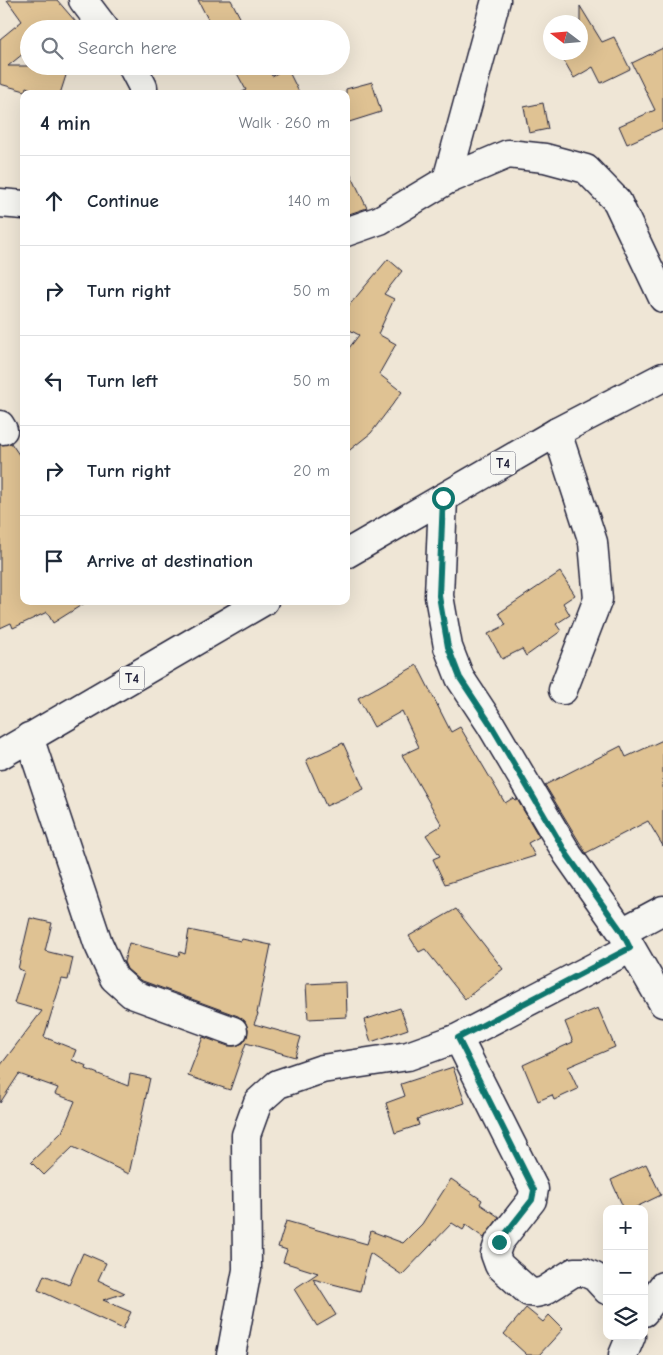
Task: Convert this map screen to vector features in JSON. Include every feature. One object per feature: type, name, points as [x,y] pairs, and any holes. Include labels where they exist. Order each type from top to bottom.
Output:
[{"type":"main road","points":[[83,0],[98,20]]},
{"type":"main road","points":[[447,180],[496,0]]},
{"type":"main road","points":[[136,75],[143,90]]},
{"type":"main road","points":[[350,231],[380,220],[447,180],[508,154],[545,158],[586,170],[617,201],[663,298]]},
{"type":"main road","points":[[0,203],[20,205]]},
{"type":"main road","name":"T4","points":[[350,552],[558,432],[663,377]]},
{"type":"main road","points":[[558,432],[593,542],[598,599],[563,690]]},
{"type":"main road","points":[[443,498],[439,596],[448,647],[460,678],[491,725],[568,856],[626,940],[663,1003]]},
{"type":"main road","name":"T4","points":[[0,755],[257,605]]},
{"type":"main road","points":[[29,737],[98,943],[114,978],[132,994],[232,1031]]},
{"type":"main road","points":[[231,1355],[247,1270],[246,1135],[258,1102],[278,1084],[322,1069],[408,1056],[458,1038],[626,940],[663,910]]},
{"type":"main road","points":[[458,1038],[534,1190],[532,1200],[499,1242],[495,1254],[499,1265],[529,1292],[544,1292],[574,1272],[584,1272],[595,1277],[603,1286]]},
{"type":"main road","points":[[648,1307],[663,1286]]},
{"type":"main road","points":[[623,1355],[629,1340]]},
{"type":"building","points":[[7,0],[57,0],[74,20],[21,20]]},
{"type":"building","points":[[198,0],[231,0],[241,20],[208,20]]},
{"type":"building","points":[[580,6],[586,15],[580,15]]},
{"type":"building","points":[[588,19],[602,42],[614,37],[630,69],[601,83],[593,67],[574,78],[564,60],[588,60]]},
{"type":"building","points":[[20,23],[20,56],[8,66],[20,66],[20,75],[66,75],[61,90],[35,90],[26,87],[25,90],[21,90],[0,84],[0,39]]},
{"type":"building","points":[[663,48],[663,128],[627,144],[619,126],[655,110],[632,63]]},
{"type":"building","points":[[238,75],[290,75],[298,90],[246,90]]},
{"type":"building","points":[[372,82],[381,112],[350,122],[350,90],[346,89]]},
{"type":"building","points":[[543,103],[548,129],[529,133],[524,107]]},
{"type":"building","points":[[350,172],[367,208],[350,214]]},
{"type":"building","points":[[388,259],[402,271],[384,294],[394,299],[378,334],[396,344],[379,374],[402,392],[371,433],[350,450],[350,347],[359,335],[350,330],[350,304]]},
{"type":"building","points":[[11,443],[20,456],[20,605],[82,605],[53,623],[47,612],[13,628],[11,623],[0,628],[0,445]]},
{"type":"building","points":[[560,572],[575,595],[563,603],[570,615],[556,624],[561,631],[526,656],[522,649],[502,659],[488,634],[506,625],[499,613]]},
{"type":"building","points":[[417,665],[451,732],[460,727],[505,803],[513,798],[517,799],[539,837],[528,843],[535,856],[445,884],[433,859],[440,856],[426,835],[442,825],[402,755],[419,747],[402,711],[374,727],[358,698]]},
{"type":"building","points":[[663,740],[663,846],[648,821],[586,853],[545,785],[621,746],[626,757]]},
{"type":"building","points":[[343,743],[364,789],[326,806],[306,760]]},
{"type":"building","points":[[456,909],[503,969],[465,999],[425,949],[419,952],[409,936]]},
{"type":"building","points":[[30,918],[52,923],[45,951],[73,958],[68,980],[62,979],[44,1037],[76,1050],[72,1060],[87,1066],[86,1069],[128,1086],[130,1074],[150,1078],[129,1174],[73,1147],[44,1175],[31,1162],[62,1132],[75,1101],[55,1094],[58,1088],[19,1074],[0,1103],[0,1066],[42,1011],[14,1003],[24,971],[18,969]]},
{"type":"building","points":[[189,930],[271,945],[258,1014],[254,1024],[301,1037],[295,1057],[246,1043],[230,1090],[188,1076],[203,1037],[228,1046],[236,1046],[243,1043],[247,1037],[248,1029],[245,1021],[238,1016],[140,980],[127,969],[124,962],[129,943],[179,956],[180,952],[185,954]]},
{"type":"building","points":[[346,982],[347,1017],[308,1019],[306,984]]},
{"type":"building","points":[[400,1008],[408,1029],[371,1042],[364,1020]]},
{"type":"building","points":[[598,1008],[615,1047],[568,1067],[578,1089],[554,1100],[552,1095],[538,1101],[523,1065],[573,1042],[565,1022]]},
{"type":"building","points":[[453,1067],[465,1103],[417,1119],[419,1125],[395,1133],[386,1103],[405,1096],[401,1084]]},
{"type":"building","points":[[646,1164],[661,1195],[640,1205],[622,1205],[611,1180]]},
{"type":"building","points":[[451,1179],[482,1200],[480,1204],[499,1217],[484,1238],[466,1225],[463,1230],[452,1223],[402,1275],[370,1253],[360,1291],[313,1279],[336,1315],[317,1326],[294,1289],[318,1273],[283,1262],[287,1250],[278,1247],[286,1221],[367,1244],[371,1231],[403,1243],[422,1224]]},
{"type":"building","points":[[83,1253],[106,1263],[98,1280],[125,1293],[103,1300],[131,1312],[123,1329],[38,1290],[44,1275],[69,1285]]},
{"type":"building","points":[[526,1308],[543,1322],[549,1315],[563,1329],[539,1355],[527,1355],[504,1334]]},
{"type":"route","points":[[443,498],[439,596],[448,647],[460,678],[491,725],[568,856],[622,932],[630,948],[458,1038],[534,1190],[532,1200],[499,1242]]}]
